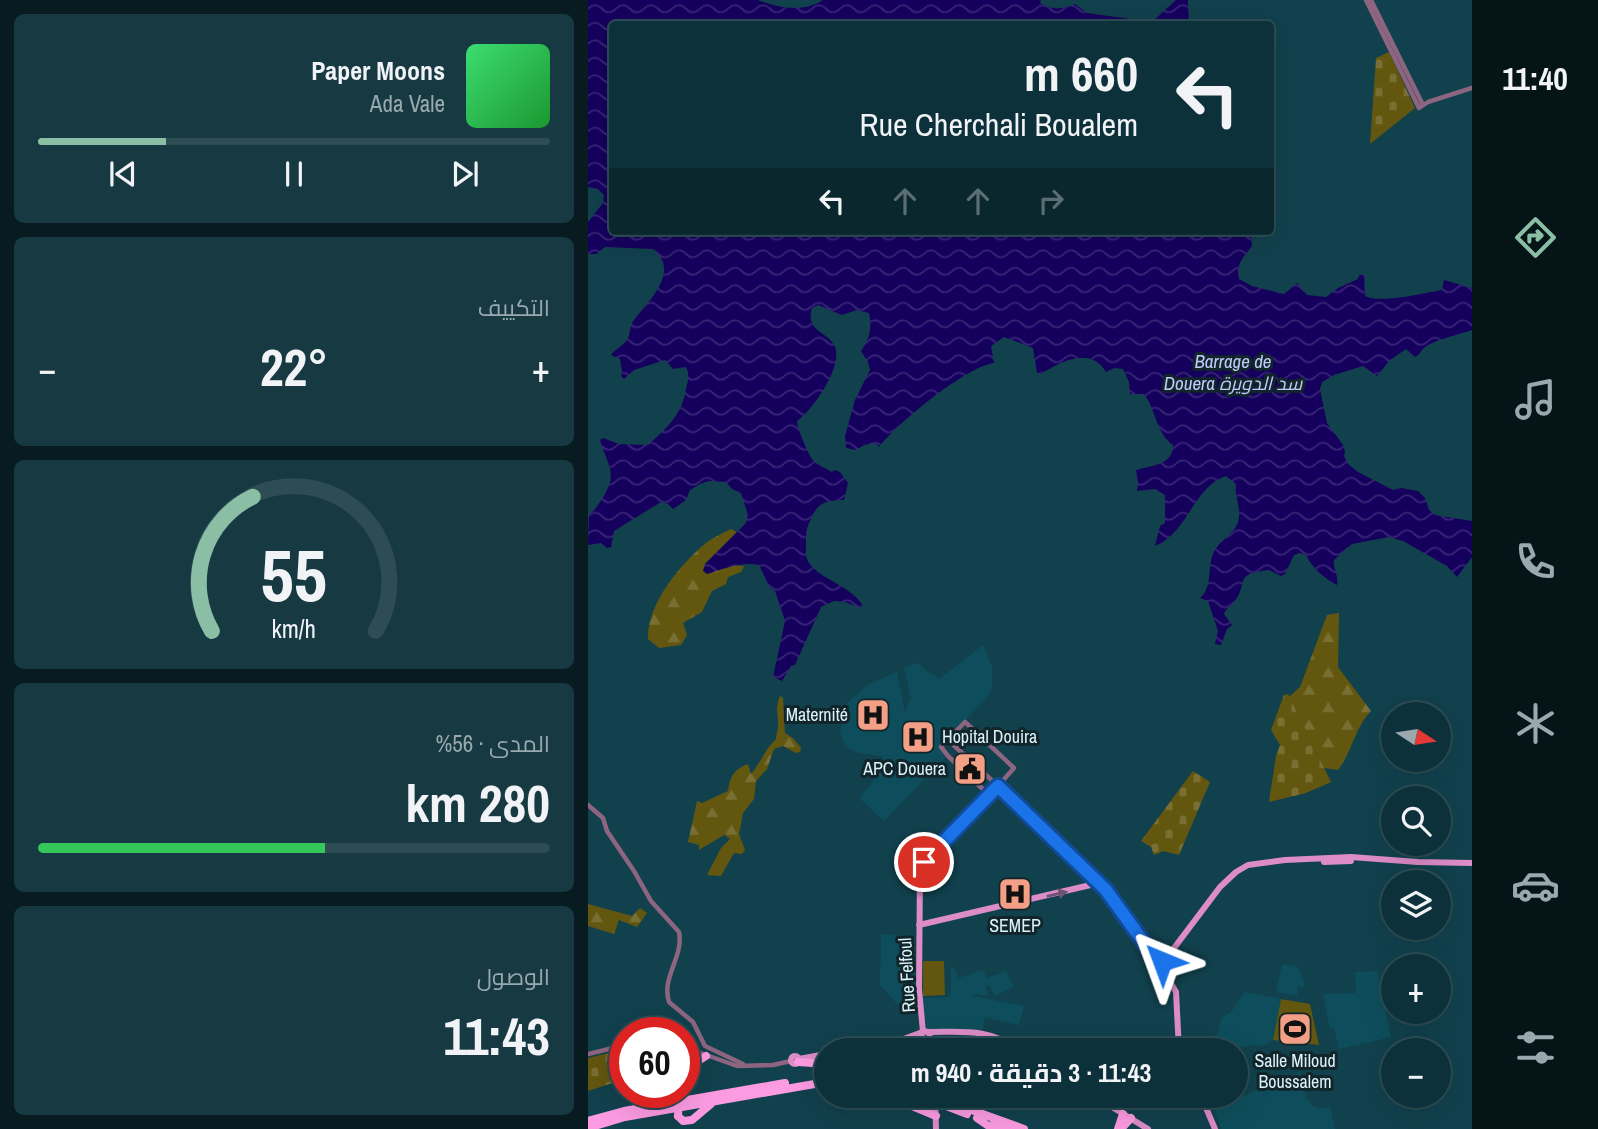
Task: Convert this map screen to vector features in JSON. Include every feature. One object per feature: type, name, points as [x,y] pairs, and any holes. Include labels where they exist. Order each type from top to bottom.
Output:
[{"type":"highway","points":[[700,1060],[706,1056]]},
{"type":"highway","points":[[796,1061],[814,1063]]},
{"type":"highway","points":[[588,1128],[625,1118],[680,1112],[719,1100],[814,1081]]},
{"type":"highway","points":[[588,1119],[814,1081]]},
{"type":"highway","points":[[680,1108],[682,1121],[692,1119],[705,1107],[719,1100]]},
{"type":"highway","points":[[922,1108],[936,1112]]},
{"type":"highway","points":[[954,1108],[1007,1129]]},
{"type":"highway","points":[[962,1108],[1024,1129]]},
{"type":"highway","points":[[977,1118],[993,1129]]},
{"type":"main road","name":"Rue Felfoul","points":[[925,1037],[919,989],[919,877],[922,865],[998,786]]},
{"type":"main road","points":[[998,786],[1099,883],[1161,965],[1176,992],[1178,1038]]},
{"type":"main road","points":[[1161,965],[1210,899],[1239,869],[1264,861],[1356,857],[1472,863]]},
{"type":"main road","points":[[1161,965],[1166,963],[1229,883],[1250,867],[1279,863],[1351,861],[1472,863]]},
{"type":"main road","points":[[919,925],[1099,883]]},
{"type":"main road","points":[[917,1038],[972,1032],[1001,1038]]},
{"type":"main road","points":[[796,1061],[814,1057]]},
{"type":"main road","points":[[934,1108],[936,1129]]},
{"type":"main road","points":[[1109,1108],[1126,1122],[1148,1129]]},
{"type":"main road","points":[[1206,1108],[1216,1129]]},
{"type":"street","points":[[1368,0],[1421,107],[1472,88]]},
{"type":"street","points":[[948,740],[998,786],[1014,768],[965,722],[941,747],[948,757],[989,795]]},
{"type":"street","points":[[588,805],[603,818],[607,831],[651,901],[679,932],[678,951],[667,985],[669,1002],[693,1022],[705,1046],[743,1064]]},
{"type":"street","points":[[588,1054],[609,1049]]},
{"type":"street","points":[[700,1054],[737,1066],[796,1061]]},
{"type":"shaded area","name":"Hopital Douira","points":[[983,645],[992,667],[992,686],[988,697],[938,748],[946,757],[884,821],[859,798],[879,774],[883,757],[856,752],[845,746],[840,732],[846,704],[867,685],[897,672],[905,714],[911,700],[904,667],[920,663],[922,668],[939,679]]},
{"type":"shaded area","points":[[881,934],[915,938],[915,992],[897,1004],[880,985]]},
{"type":"shaded area","points":[[1282,964],[1298,967],[1304,987],[1298,986],[1297,996],[1276,992]]},
{"type":"shaded area","points":[[951,967],[957,972],[958,978],[983,970],[987,978],[1006,971],[1014,987],[995,996],[989,985],[985,987],[989,996],[973,996],[1024,1006],[1019,1025],[985,1017],[983,1029],[927,1030],[922,998],[948,997],[951,993]]},
{"type":"shaded area","points":[[1377,971],[1381,990],[1381,1024],[1388,1024],[1391,1037],[1339,1049],[1334,1028],[1330,1029],[1323,994],[1356,993],[1355,972]]},
{"type":"shaded area","points":[[1245,992],[1281,999],[1273,1040],[1265,1045],[1248,1046],[1248,1038],[1213,1038],[1218,1033],[1221,1018],[1231,1012]]},
{"type":"shaded area","points":[[1300,1072],[1306,1098],[1313,1106],[1321,1109],[1330,1107],[1335,1129],[1221,1129],[1214,1108],[1248,1108],[1248,1094]]},
{"type":"green space","points":[[1389,52],[1415,108],[1370,144],[1376,58]]},
{"type":"green space","points":[[731,529],[737,532],[705,564],[707,574],[731,565],[744,566],[741,572],[728,577],[726,584],[712,591],[702,612],[683,623],[687,635],[681,645],[659,648],[648,639],[649,625],[659,598],[697,551],[710,540]]},
{"type":"green space","points":[[1339,613],[1338,667],[1371,711],[1361,724],[1338,770],[1324,768],[1289,697],[1300,687],[1327,615]]},
{"type":"green space","points":[[1288,694],[1331,782],[1306,793],[1269,802],[1280,745],[1271,730],[1284,695]]},
{"type":"green space","points":[[780,696],[783,698],[785,733],[794,739],[801,748],[800,752],[796,753],[783,746],[774,749],[767,769],[756,781],[754,799],[743,813],[739,834],[745,850],[742,854],[734,853],[721,876],[707,875],[721,848],[730,839],[724,835],[699,850],[699,845],[688,842],[697,801],[702,803],[728,791],[734,774],[743,766],[748,764],[751,774],[776,739],[777,705]]},
{"type":"green space","points":[[1193,771],[1210,782],[1179,855],[1163,851],[1154,855],[1151,847],[1141,841]]},
{"type":"green space","points":[[588,904],[632,916],[640,908],[647,913],[637,927],[619,920],[614,934],[588,926]]},
{"type":"green space","points":[[923,961],[944,961],[945,995],[923,996]]},
{"type":"green space","name":"Salle Miloud Boussalem","points":[[1281,999],[1310,1004],[1319,1045],[1273,1040]]},
{"type":"green space","points":[[609,1053],[609,1084],[588,1091],[588,1058]]},
{"type":"water","name":"Barrage de Douera سد الدويرة","points":[[588,0],[758,0],[799,8],[823,0],[1041,0],[1040,3],[1053,8],[1075,4],[1087,13],[1145,21],[609,21],[609,235],[1251,235],[1252,246],[1241,261],[1239,279],[1252,286],[1284,294],[1297,283],[1307,295],[1326,297],[1358,279],[1360,274],[1364,275],[1365,296],[1372,298],[1402,297],[1442,290],[1444,280],[1472,288],[1472,330],[1432,343],[1415,357],[1406,349],[1390,360],[1377,376],[1363,366],[1334,375],[1322,382],[1320,389],[1327,423],[1343,445],[1348,464],[1393,490],[1401,488],[1418,491],[1435,515],[1472,521],[1472,557],[1457,577],[1447,566],[1403,541],[1389,537],[1352,544],[1334,560],[1337,585],[1319,573],[1306,555],[1294,555],[1285,574],[1281,576],[1269,570],[1246,577],[1235,601],[1224,614],[1232,625],[1227,629],[1221,645],[1215,644],[1218,631],[1208,601],[1200,598],[1208,584],[1214,552],[1238,522],[1236,484],[1226,476],[1215,482],[1175,531],[1155,546],[1160,526],[1165,523],[1165,495],[1155,489],[1137,491],[1136,470],[1165,461],[1172,452],[1173,445],[1163,434],[1144,394],[1130,394],[1129,382],[1123,369],[1114,368],[1106,372],[1100,364],[1092,360],[1075,358],[1041,374],[1037,373],[1033,348],[1004,337],[991,346],[994,363],[966,374],[950,385],[901,424],[879,447],[876,443],[856,450],[846,448],[845,436],[855,400],[870,370],[861,351],[870,333],[869,313],[857,310],[842,315],[818,305],[812,308],[812,322],[814,327],[832,341],[836,355],[835,365],[818,398],[797,421],[812,459],[832,472],[840,472],[848,483],[844,500],[823,503],[813,514],[806,532],[806,555],[817,571],[848,591],[862,604],[861,608],[834,601],[821,607],[795,665],[791,666],[782,681],[773,677],[785,621],[775,591],[770,588],[759,565],[740,565],[707,574],[703,571],[705,564],[746,523],[748,515],[741,493],[726,482],[709,481],[700,484],[690,490],[686,500],[673,509],[661,502],[614,531],[611,547],[607,548],[601,543],[588,545],[589,514],[606,492],[611,478],[600,440],[603,438],[619,444],[648,445],[677,414],[684,398],[688,375],[686,367],[673,369],[665,360],[634,370],[624,379],[621,376],[620,359],[611,355],[627,340],[632,322],[660,286],[664,267],[661,258],[653,249],[605,247],[596,254],[588,254],[588,222],[603,203],[604,195],[598,189],[588,187]]},
{"type":"water","name":"Barrage de Douera سد الدويرة","points":[[1176,0],[1188,0],[1189,21],[1153,21]]},
{"type":"place","name":"Maternité","points":[[873,715]]},
{"type":"place","name":"Hopital Douira","points":[[918,737]]},
{"type":"place","name":"APC Douera","points":[[970,769]]},
{"type":"place","name":"SEMEP","points":[[1015,894]]},
{"type":"place","name":"Salle Miloud Boussalem","points":[[1295,1029]]},
{"type":"route","points":[[924,862],[998,786],[1106,890],[1160,965],[1162,961]]}]
